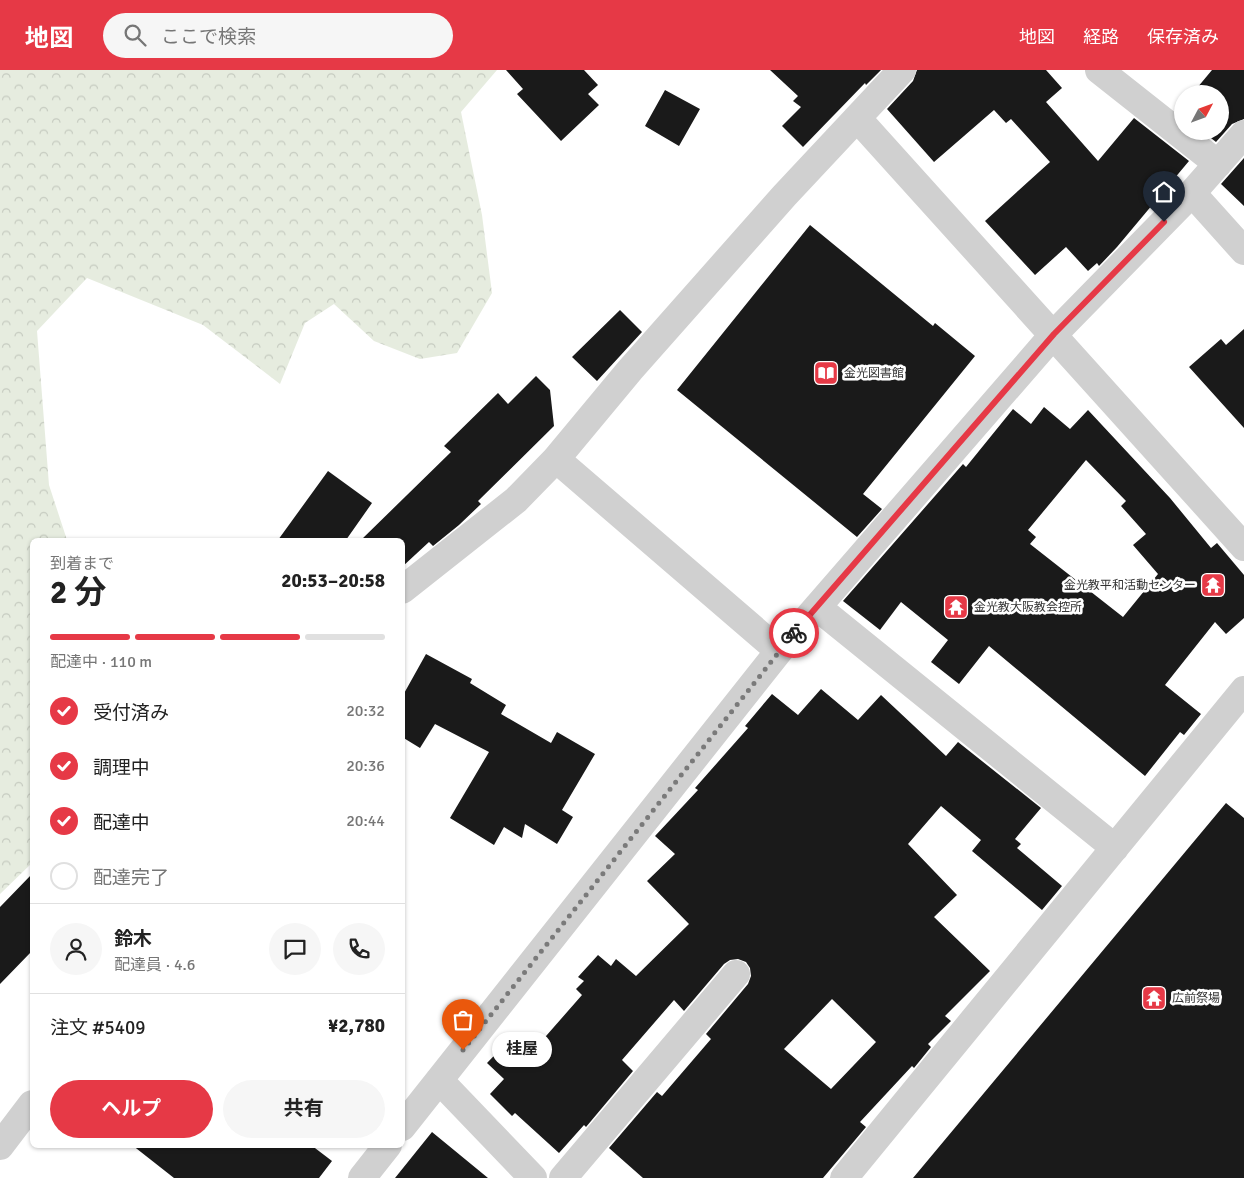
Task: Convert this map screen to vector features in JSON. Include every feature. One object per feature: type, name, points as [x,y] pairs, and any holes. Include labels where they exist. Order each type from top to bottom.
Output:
[{"type":"street","points":[[405,588],[516,500],[556,459],[637,362],[784,196],[902,70]]},
{"type":"street","points":[[1099,70],[1218,164]]},
{"type":"street","points":[[857,118],[1244,546]]},
{"type":"street","points":[[405,1123],[779,651],[1054,334],[1192,193],[1244,134]]},
{"type":"street","points":[[1192,193],[1244,251]]},
{"type":"street","points":[[556,459],[779,651]]},
{"type":"street","points":[[817,607],[1114,848]]},
{"type":"street","points":[[844,1178],[1244,690]]},
{"type":"street","points":[[563,1178],[736,974]]},
{"type":"street","points":[[439,1080],[533,1178]]},
{"type":"street","points":[[0,1146],[30,1107]]},
{"type":"street","points":[[362,1178],[386,1148]]},
{"type":"green space","points":[[0,70],[497,70],[461,112],[482,215],[492,293],[457,353],[420,359],[374,341],[334,304],[305,323],[280,384],[203,325],[87,278],[37,331],[49,485],[66,538],[30,538],[30,865],[0,894]]},
{"type":"building","points":[[506,70],[584,70],[598,85],[588,94],[599,105],[561,141],[517,94],[523,89]]},
{"type":"building","points":[[770,70],[881,70],[866,85],[865,83],[803,147],[782,126],[801,107],[793,101],[798,96]]},
{"type":"building","points":[[917,70],[1046,70],[1062,88],[1046,102],[1098,161],[1134,118],[1189,161],[1099,266],[1097,263],[1088,271],[1066,247],[1035,275],[985,221],[1050,162],[1011,119],[1006,123],[994,110],[934,162],[887,109],[913,81]]},
{"type":"building","points":[[1212,70],[1244,70],[1244,119],[1229,127],[1229,85],[1200,85]]},
{"type":"building","points":[[665,90],[700,109],[679,146],[645,126]]},
{"type":"building","points":[[1244,158],[1244,206],[1221,184]]},
{"type":"building","name":"金光図書館","points":[[810,225],[933,326],[935,323],[975,356],[863,494],[882,509],[857,537],[677,390]]},
{"type":"building","points":[[620,310],[642,332],[597,381],[572,357]]},
{"type":"building","points":[[1244,329],[1244,428],[1189,367],[1221,339],[1226,345]]},
{"type":"building","points":[[536,376],[550,390],[554,426],[478,501],[481,504],[459,525],[433,546],[429,542],[405,564],[405,538],[363,538],[451,452],[444,446],[498,393],[508,404]]},
{"type":"building","points":[[1044,407],[1070,429],[1088,410],[1170,498],[1211,548],[1217,543],[1244,575],[1244,618],[1226,634],[1215,622],[1165,685],[1201,714],[1184,735],[1180,732],[1145,776],[989,646],[959,684],[931,662],[948,640],[901,602],[880,630],[843,601],[963,464],[966,467],[1013,409],[1031,424]],"holes":[[[1086,460],[1126,501],[1121,506],[1146,534],[1133,545],[1158,574],[1123,617],[1030,544],[1036,537],[1028,530]]]},
{"type":"building","points":[[328,471],[372,503],[347,538],[279,538]]},
{"type":"building","points":[[426,654],[472,679],[470,683],[506,705],[501,714],[551,743],[557,732],[595,754],[562,810],[573,817],[557,844],[525,824],[522,838],[504,827],[494,845],[450,818],[489,752],[435,724],[420,748],[405,739],[405,692]]},
{"type":"building","points":[[821,689],[858,720],[881,695],[946,756],[958,742],[1041,808],[1015,839],[1021,844],[1017,848],[1062,886],[1042,910],[972,851],[981,840],[941,806],[908,844],[957,895],[934,917],[990,971],[945,1016],[951,1021],[928,1044],[931,1047],[914,1068],[912,1066],[860,1122],[866,1127],[823,1178],[643,1178],[609,1148],[657,1092],[662,1096],[711,1039],[706,1034],[748,984],[751,976],[750,968],[746,962],[738,959],[730,960],[724,964],[684,1011],[674,1000],[622,1060],[633,1071],[586,1127],[584,1125],[559,1153],[515,1113],[512,1116],[490,1094],[504,1079],[487,1063],[514,1035],[532,1052],[582,995],[576,989],[584,981],[578,977],[598,955],[611,966],[616,959],[636,976],[689,924],[647,881],[675,854],[655,836],[698,790],[695,788],[748,728],[745,726],[772,694],[798,715]],"holes":[[[832,999],[876,1042],[831,1089],[784,1049]]]},
{"type":"building","name":"広前祭場","points":[[1226,803],[1244,818],[1244,1178],[913,1178]]},
{"type":"building","points":[[30,876],[30,953],[0,984],[0,907]]},
{"type":"building","points":[[432,1132],[488,1178],[395,1178]]},
{"type":"building","points":[[136,1148],[315,1148],[332,1161],[319,1178],[174,1178]]},
{"type":"way so far","points":[[463,1050],[794,633]]},
{"type":"place","name":"金光図書館","points":[[826,373]]},
{"type":"place","name":"金光教平和活動センター","points":[[1213,585]]},
{"type":"place","name":"金光教大阪教会控所","points":[[956,607]]},
{"type":"place","name":"広前祭場","points":[[1154,998]]},
{"type":"place","name":"桂屋","points":[[463,1050]]},
{"type":"route","points":[[794,633],[1054,334],[1164,222]]}]
